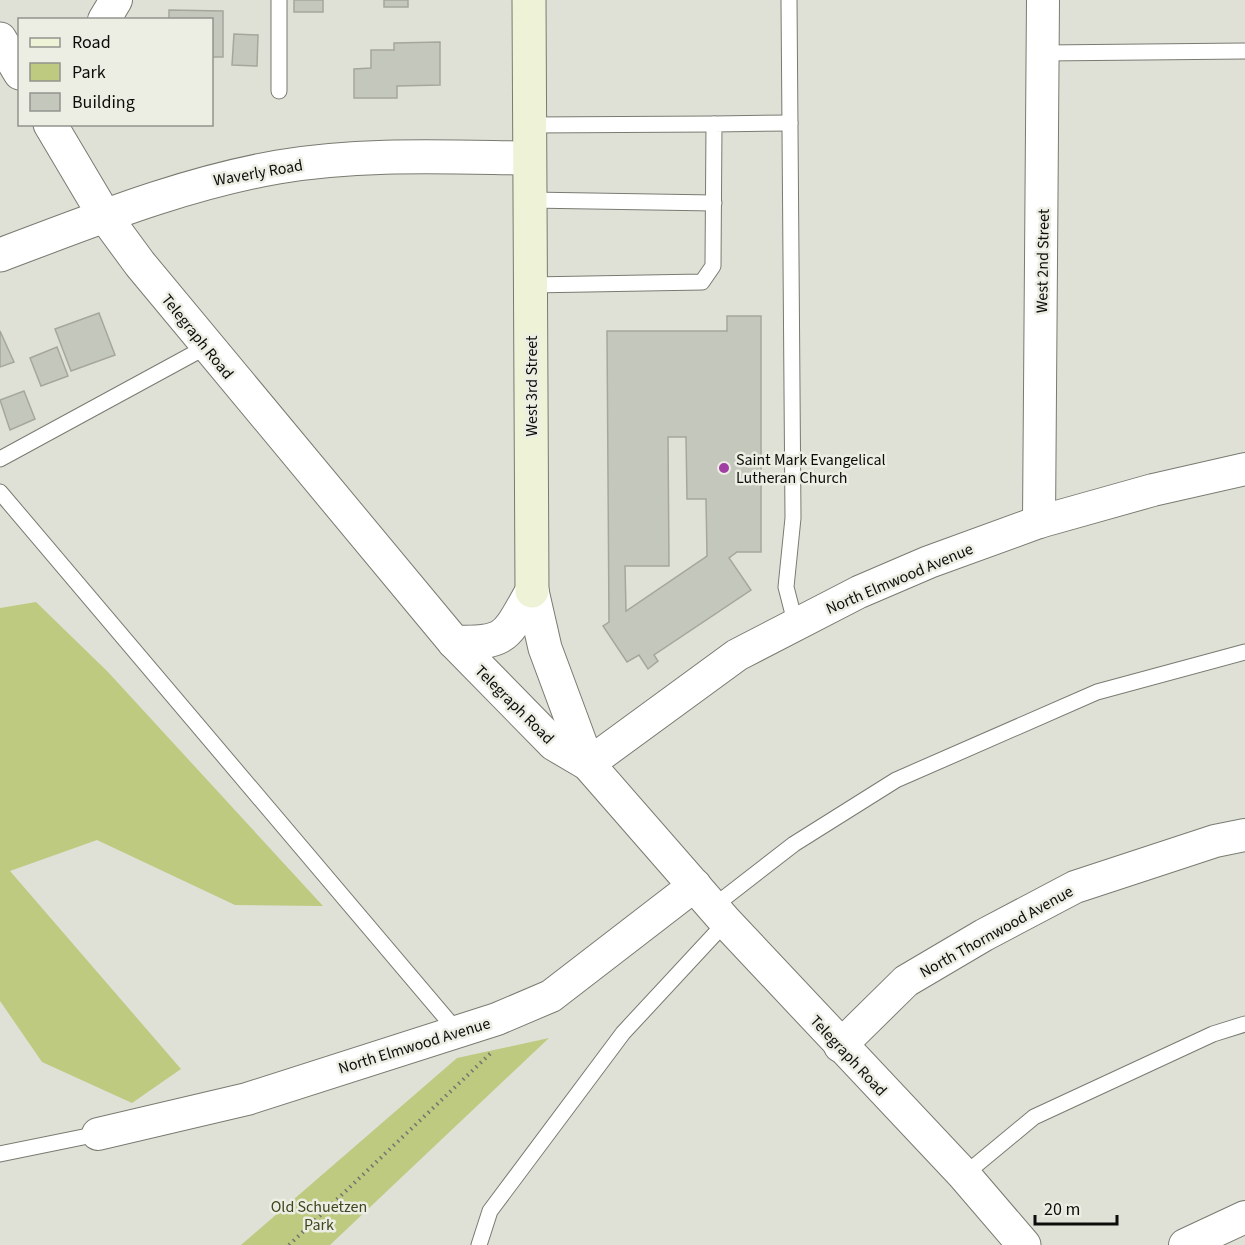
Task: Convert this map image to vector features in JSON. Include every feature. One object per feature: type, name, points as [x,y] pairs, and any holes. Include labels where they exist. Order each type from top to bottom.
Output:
[{"type":"main road","name":"West 3rd Street","points":[[529,0],[532,591]]},
{"type":"street","points":[[105,18],[116,0]]},
{"type":"street","name":"West 2nd Street","points":[[1039,522],[1043,0]]},
{"type":"street","points":[[0,39],[18,70]]},
{"type":"street","name":"Telegraph Road","points":[[51,126],[104,215],[206,347],[454,642],[554,744],[588,764],[840,1046],[964,1175],[1024,1245]]},
{"type":"street","name":"Waverly Road","points":[[0,255],[104,215],[206,182],[278,167],[390,156],[529,158]]},
{"type":"street","name":"North Elmwood Avenue","points":[[588,764],[737,655],[795,622],[929,562],[1039,522],[1153,490],[1245,469]]},
{"type":"street","points":[[454,642],[487,643],[497,639],[507,632],[532,591]]},
{"type":"street","name":"West 3rd Street","points":[[532,591],[545,648],[588,764]]},
{"type":"street","name":"North Thornwood Avenue","points":[[840,1046],[906,981],[1014,919],[1076,887],[1215,841],[1245,835]]},
{"type":"street","name":"North Elmwood Avenue","points":[[98,1134],[248,1099],[456,1030],[497,1019],[551,996],[712,904]]},
{"type":"street","points":[[1185,1245],[1245,1217]]},
{"type":"lane","points":[[279,0],[279,91]]},
{"type":"lane","points":[[789,0],[793,518],[786,587],[795,622]]},
{"type":"lane","points":[[1044,53],[1245,51]]},
{"type":"lane","points":[[531,125],[790,123]]},
{"type":"lane","points":[[531,285],[702,282],[713,266],[714,124]]},
{"type":"lane","points":[[530,200],[714,203]]},
{"type":"lane","points":[[0,459],[206,347]]},
{"type":"lane","points":[[0,492],[456,1030]]},
{"type":"lane","points":[[479,1245],[490,1211],[623,1033],[712,904],[794,844],[896,780],[1097,693],[1245,652]]},
{"type":"lane","points":[[964,1175],[1034,1117],[1213,1034],[1245,1024]]},
{"type":"lane","points":[[0,1154],[98,1134]]},
{"type":"path","points":[[289,1245],[500,1044]]},
{"type":"green space","points":[[36,602],[108,672],[323,906],[235,905],[97,840],[10,871],[181,1069],[132,1103],[42,1062],[0,1001],[0,608]]},
{"type":"green space","name":"Old Schuetzen Park","points":[[549,1038],[330,1245],[241,1245],[457,1058]]},
{"type":"building","points":[[294,0],[323,0],[323,12],[294,12]]},
{"type":"building","points":[[384,0],[408,0],[408,7],[384,7]]},
{"type":"building","points":[[169,10],[223,11],[223,57],[213,57],[213,18],[169,18]]},
{"type":"building","points":[[234,34],[258,35],[257,66],[232,65]]},
{"type":"building","points":[[440,42],[440,85],[397,86],[397,98],[354,98],[354,69],[371,68],[371,50],[394,50],[394,43]]},
{"type":"building","points":[[99,313],[115,355],[71,371],[55,329]]},
{"type":"building","name":"Saint Mark Evangelical Lutheran Church","points":[[727,316],[761,316],[761,552],[737,552],[729,558],[751,590],[654,655],[658,661],[648,669],[639,655],[627,662],[603,626],[609,622],[607,331],[727,331]],"holes":[[[668,437],[686,437],[687,499],[706,499],[707,556],[626,611],[625,566],[669,566]]]},
{"type":"building","points":[[0,331],[14,362],[0,367]]},
{"type":"building","points":[[57,347],[68,376],[41,386],[30,358]]},
{"type":"building","points":[[24,391],[35,419],[10,430],[0,400]]},
{"type":"place","name":"Saint Mark Evangelical Lutheran Church","points":[[724,468]]}]
